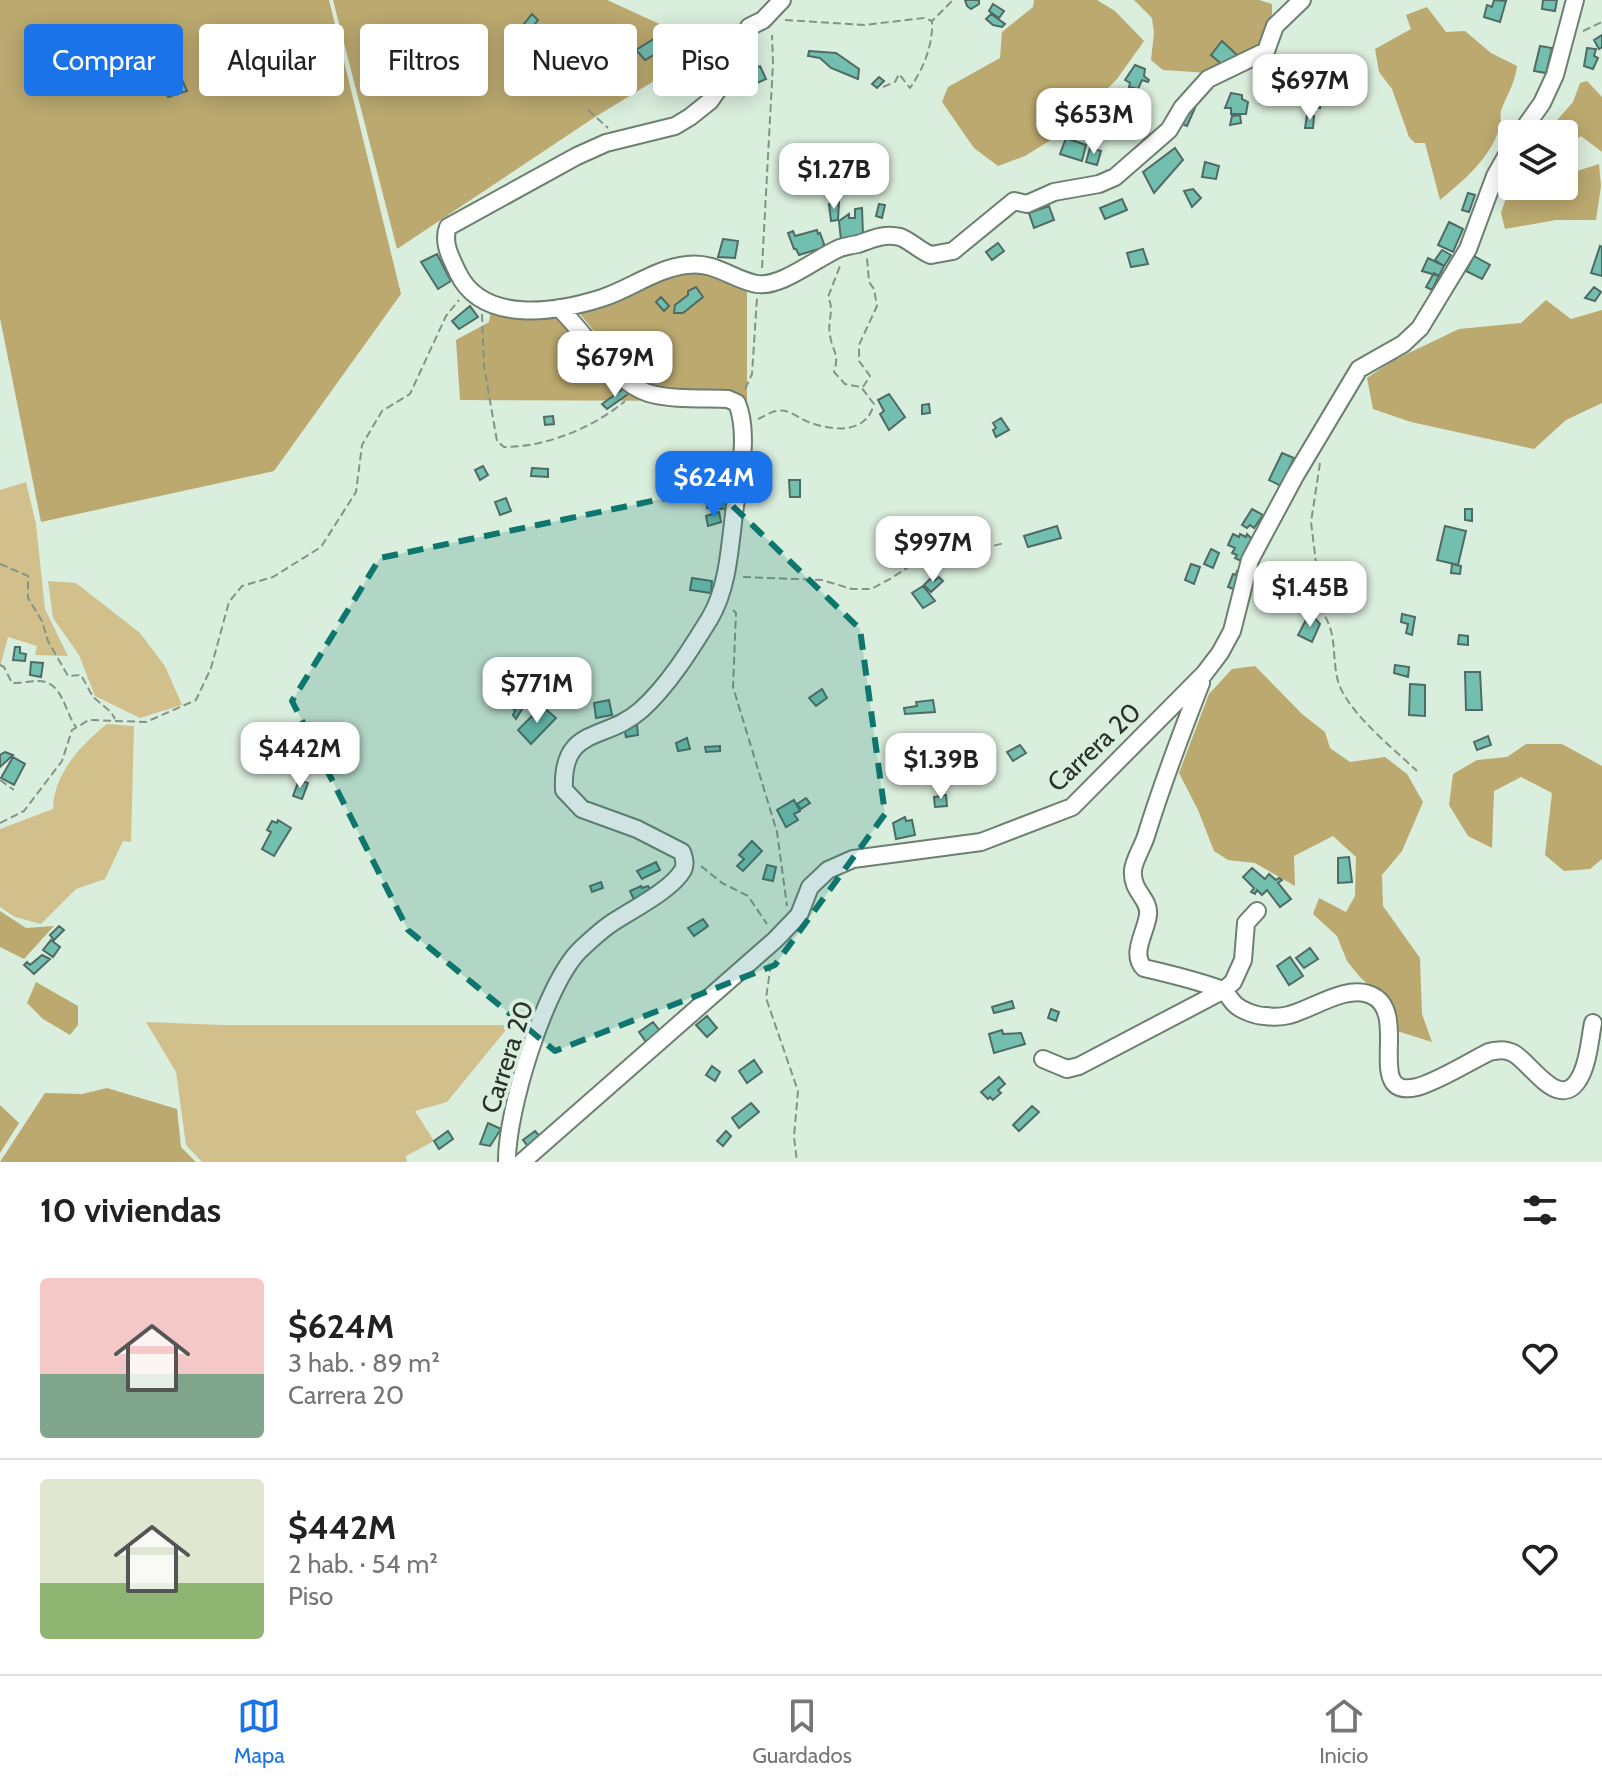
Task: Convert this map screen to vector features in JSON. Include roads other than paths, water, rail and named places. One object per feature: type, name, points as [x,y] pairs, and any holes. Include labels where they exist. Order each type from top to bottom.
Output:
[{"type":"street","points":[[782,0],[763,20],[749,27],[710,101],[675,126],[614,141],[577,156],[448,227],[445,235],[448,251],[460,278],[487,302],[522,312],[603,298],[663,271],[688,264],[718,268],[758,284],[777,281],[841,248],[877,236],[900,237],[931,255],[953,251],[1014,201],[1027,204],[1054,192],[1099,184],[1115,177],[1169,130],[1182,108],[1208,79],[1266,51],[1275,26],[1302,0]]},
{"type":"street","points":[[1530,120],[1555,75],[1575,0]]},
{"type":"street","name":"Carrera 20","points":[[522,1162],[775,940],[799,915],[810,887],[828,870],[853,859],[981,842],[1072,807],[1204,674],[1232,631],[1250,560],[1268,521],[1359,369],[1403,344],[1420,328],[1468,249],[1498,171]]},
{"type":"street","name":"Carrera 20","points":[[507,1162],[510,1118],[528,1057],[555,987],[577,953],[605,927],[663,888],[682,870],[685,861],[682,852],[668,844],[582,809],[564,790],[563,770],[586,736],[616,726],[640,711],[666,683],[721,597],[738,491],[743,423],[737,403],[728,399],[648,393],[628,382],[605,361],[579,327],[559,308]]},
{"type":"street","points":[[1204,674],[1169,762],[1133,868],[1135,889],[1148,906],[1138,955],[1139,963],[1144,968],[1224,990],[1237,1006],[1261,1016],[1287,1016],[1349,993],[1368,993],[1382,1001],[1389,1017],[1388,1074],[1394,1083],[1404,1087],[1418,1087],[1499,1049],[1510,1051],[1520,1058],[1549,1086],[1562,1089],[1574,1085],[1583,1072],[1593,1023]]},
{"type":"street","points":[[1043,1059],[1067,1069],[1079,1066],[1224,990],[1233,982],[1243,960],[1246,923],[1257,911]]}]
